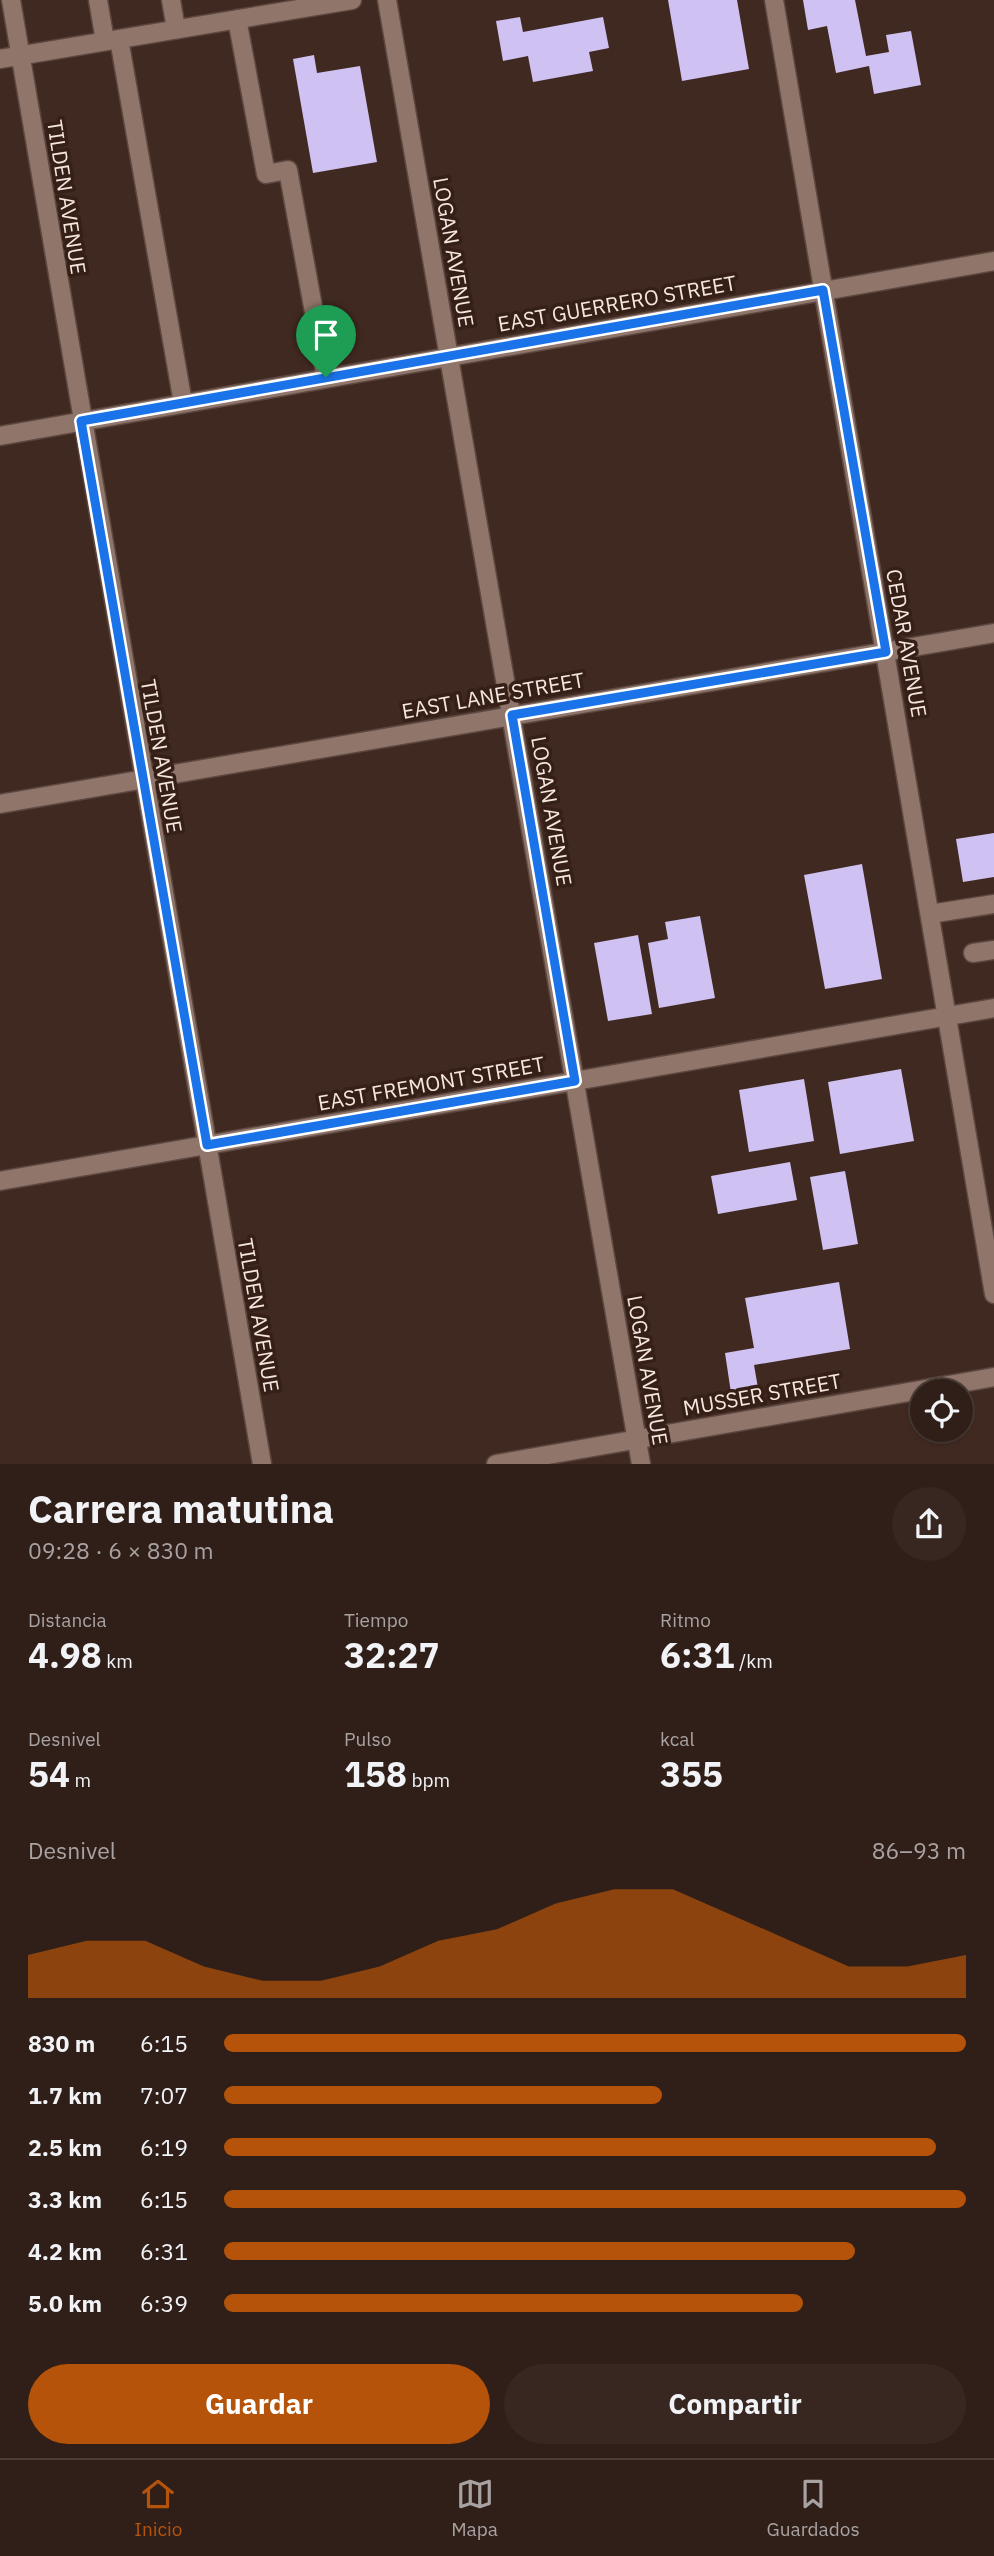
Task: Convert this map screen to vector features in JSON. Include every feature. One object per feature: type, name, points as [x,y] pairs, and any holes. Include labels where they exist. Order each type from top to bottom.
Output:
[{"type":"street","name":"TILDEN AVENUE","points":[[11,0],[261,1464]]},
{"type":"street","points":[[98,0],[112,40],[183,403]]},
{"type":"street","points":[[171,0],[176,29]]},
{"type":"street","points":[[0,59],[176,29],[241,12],[352,0]]},
{"type":"street","name":"LOGAN AVENUE","points":[[387,0],[641,1464]]},
{"type":"street","name":"CEDAR AVENUE","points":[[774,0],[994,1294]]},
{"type":"street","points":[[241,12],[266,174],[288,170],[326,377]]},
{"type":"street","name":"EAST GUERRERO STREET","points":[[0,436],[994,261]]},
{"type":"street","name":"EAST LANE STREET","points":[[0,804],[994,633]]},
{"type":"street","points":[[930,914],[994,904]]},
{"type":"street","points":[[973,953],[994,950]]},
{"type":"street","name":"EAST FREMONT STREET","points":[[0,1181],[994,1007]]},
{"type":"street","name":"MUSSER STREET","points":[[496,1464],[994,1377]]},
{"type":"building","points":[[668,0],[737,0],[749,69],[682,81]]},
{"type":"building","points":[[803,0],[855,0],[866,56],[889,52],[886,35],[911,31],[921,85],[874,94],[869,66],[836,73],[827,26],[808,30]]},
{"type":"building","points":[[520,17],[523,32],[603,17],[609,48],[589,52],[593,71],[533,82],[528,56],[503,61],[496,21]]},
{"type":"building","points":[[314,55],[317,73],[360,66],[377,162],[313,173],[293,59]]},
{"type":"building","points":[[994,833],[994,877],[963,882],[956,839]]},
{"type":"building","points":[[862,864],[882,979],[825,989],[804,875]]},
{"type":"building","points":[[700,916],[715,998],[659,1008],[648,943],[668,939],[665,922]]},
{"type":"building","points":[[638,935],[652,1014],[608,1021],[594,943]]},
{"type":"building","points":[[901,1069],[914,1141],[840,1154],[828,1082]]},
{"type":"building","points":[[804,1079],[814,1141],[749,1152],[739,1090]]},
{"type":"building","points":[[790,1162],[797,1200],[718,1214],[711,1176]]},
{"type":"building","points":[[845,1171],[858,1244],[823,1250],[810,1177]]},
{"type":"building","points":[[839,1282],[850,1349],[754,1365],[758,1388],[731,1393],[725,1353],[754,1348],[745,1298]]},
{"type":"route","points":[[823,290],[886,652],[512,715],[575,1081],[207,1145],[81,421],[326,377],[823,290]]}]
